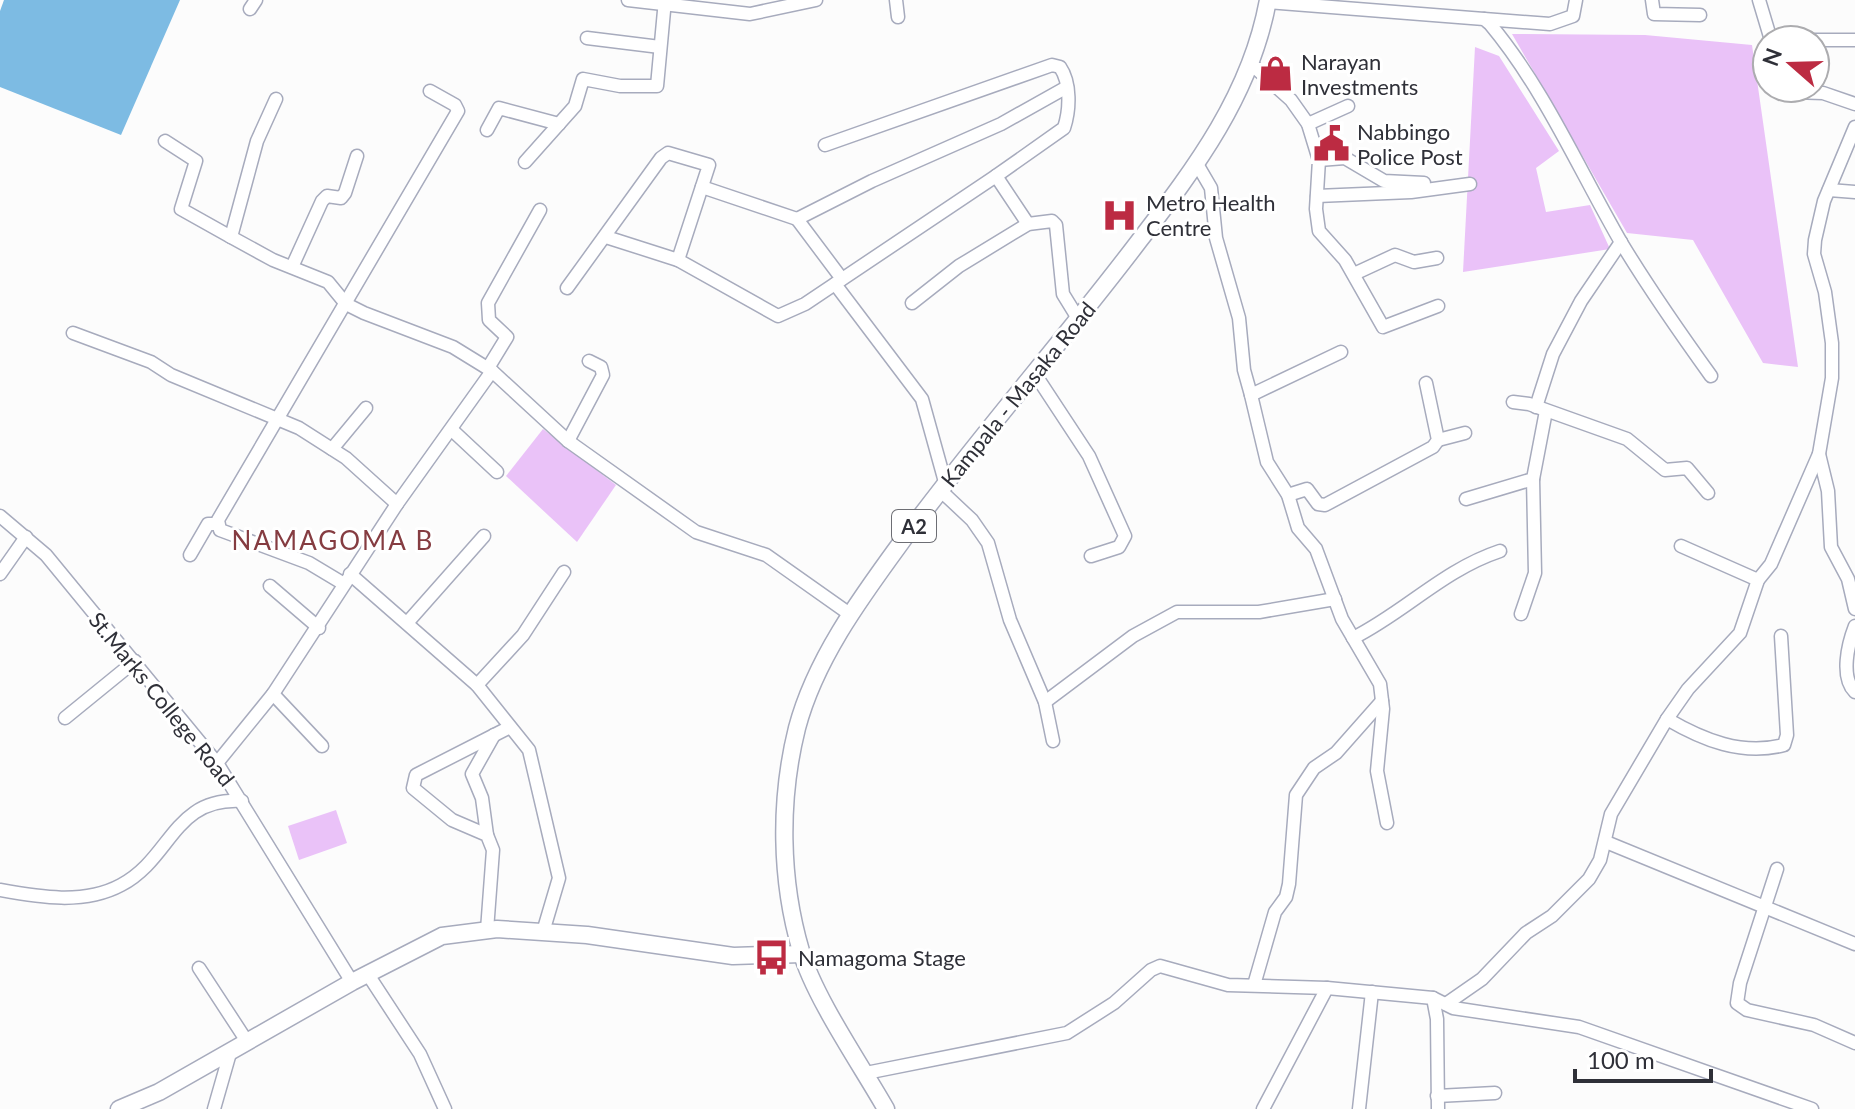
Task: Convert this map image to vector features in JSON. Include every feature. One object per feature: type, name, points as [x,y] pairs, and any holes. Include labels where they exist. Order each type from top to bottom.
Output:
[{"type":"main road","name":"Kampala - Masaka Road","points":[[886,1109],[875,1101],[866,1073],[813,981],[802,954],[786,872],[791,761],[798,726],[813,685],[851,615],[943,486],[1079,320],[1221,128],[1250,63],[1268,1]]},
{"type":"main road","points":[[119,1109],[230,1053],[360,978],[442,936],[487,930],[543,932],[733,956],[802,954]]},
{"type":"street","points":[[628,0],[750,14],[816,0]]},
{"type":"street","points":[[896,0],[898,17]]},
{"type":"street","points":[[1268,1],[1550,24],[1573,16],[1576,0]]},
{"type":"street","points":[[1652,0],[1654,14],[1700,15]]},
{"type":"street","points":[[1759,0],[1766,24]]},
{"type":"street","points":[[525,162],[577,102],[583,79],[620,86],[657,86],[664,2]]},
{"type":"street","points":[[1484,19],[1513,53],[1541,97],[1621,242],[1711,376]]},
{"type":"street","points":[[587,38],[660,47]]},
{"type":"street","points":[[1831,40],[1855,40]]},
{"type":"street","points":[[1250,63],[1291,100],[1308,124],[1319,160],[1319,231],[1354,274],[1383,327],[1438,306]]},
{"type":"street","points":[[606,237],[678,260],[778,316],[789,313],[1061,132],[1068,110],[1063,70],[1052,65],[825,145]]},
{"type":"street","points":[[797,219],[872,181],[1001,124],[1067,87]]},
{"type":"street","points":[[217,524],[458,111],[455,105],[430,91]]},
{"type":"street","points":[[1831,96],[1855,104]]},
{"type":"street","points":[[231,237],[257,141],[276,99]]},
{"type":"street","points":[[1308,124],[1348,106]]},
{"type":"street","points":[[487,130],[499,108],[559,124]]},
{"type":"street","points":[[1446,1004],[1482,979],[1526,933],[1576,893],[1600,860],[1611,814],[1667,719],[1688,689],[1740,633],[1759,587],[1758,580],[1771,564],[1819,454],[1832,378],[1832,343],[1825,292],[1814,254],[1816,230],[1855,127]]},
{"type":"street","points":[[165,141],[196,161],[181,209],[231,237],[328,282],[346,304],[453,347],[490,370],[568,441],[696,532],[766,555],[851,615]]},
{"type":"street","points":[[567,288],[665,154],[708,164],[678,260]]},
{"type":"street","points":[[292,267],[322,201],[327,196],[341,198],[357,156]]},
{"type":"street","points":[[1319,160],[1345,158],[1384,181],[1424,183]]},
{"type":"street","points":[[1197,164],[1211,188],[1216,238],[1239,318],[1244,370],[1267,462],[1288,495],[1293,518],[1316,549],[1353,638],[1380,684],[1382,701],[1377,771],[1387,823]]},
{"type":"street","points":[[996,176],[1028,224]]},
{"type":"street","points":[[1317,196],[1411,192],[1470,184]]},
{"type":"street","points":[[702,187],[797,219],[922,399],[940,456],[943,486],[988,543],[1010,620],[1045,702],[1053,741]]},
{"type":"street","points":[[1829,190],[1855,192]]},
{"type":"street","points":[[217,763],[273,694],[319,628],[347,579],[452,430],[490,370],[507,337],[489,320],[488,303],[540,210]]},
{"type":"street","points":[[912,303],[959,266],[1028,224],[1052,221],[1056,225],[1063,294],[1079,320]]},
{"type":"street","points":[[1521,614],[1535,573],[1533,479],[1541,409],[1553,354],[1581,301],[1611,263],[1621,242]]},
{"type":"street","points":[[1354,274],[1395,255],[1414,262],[1437,258]]},
{"type":"street","points":[[73,333],[151,362],[171,375],[279,420],[332,449],[397,504]]},
{"type":"street","points":[[1251,395],[1341,352]]},
{"type":"street","points":[[568,441],[603,375],[601,367],[589,361]]},
{"type":"street","points":[[1035,374],[1089,456],[1125,536],[1119,547],[1091,556]]},
{"type":"street","points":[[1426,383],[1438,440]]},
{"type":"street","points":[[1513,402],[1627,439],[1665,470],[1687,468],[1708,493]]},
{"type":"street","points":[[332,449],[366,408]]},
{"type":"street","points":[[452,430],[497,472]]},
{"type":"street","points":[[1288,495],[1307,489],[1318,504],[1325,505],[1426,451],[1438,440],[1465,433]]},
{"type":"street","points":[[1819,454],[1828,491],[1831,547],[1848,579],[1855,609]]},
{"type":"street","points":[[940,456],[960,465]]},
{"type":"street","points":[[1466,499],[1533,479]]},
{"type":"street","name":"St.Marks College Road","points":[[0,516],[46,555],[217,763],[360,978],[420,1054],[445,1109]]},
{"type":"street","points":[[190,555],[208,524],[217,524]]},
{"type":"street","points":[[217,524],[220,530],[347,579],[407,623],[477,685],[534,762],[533,773],[559,878],[543,932]]},
{"type":"street","points":[[407,623],[484,536]]},
{"type":"street","points":[[0,574],[26,537]]},
{"type":"street","points":[[1681,546],[1758,580]]},
{"type":"street","points":[[1353,638],[1389,620],[1441,578],[1472,560],[1500,551]]},
{"type":"street","points":[[477,685],[523,635],[564,572]]},
{"type":"street","points":[[270,586],[319,628]]},
{"type":"street","points":[[1045,702],[1133,636],[1177,612],[1259,612],[1335,599]]},
{"type":"street","points":[[1855,626],[1848,649],[1848,682],[1854,692],[1855,708]]},
{"type":"street","points":[[1667,719],[1705,741],[1726,745],[1784,745],[1787,735],[1781,636]]},
{"type":"street","points":[[65,718],[135,661]]},
{"type":"street","points":[[273,694],[322,746]]},
{"type":"street","points":[[1254,985],[1275,912],[1286,897],[1289,884],[1296,795],[1314,768],[1336,753],[1382,701]]},
{"type":"street","points":[[487,835],[452,820],[413,788],[416,775],[510,727]]},
{"type":"street","points":[[487,930],[493,850],[487,835],[482,798],[472,774],[494,735]]},
{"type":"street","points":[[0,890],[38,897],[77,898],[111,890],[136,875],[194,811],[213,801],[242,801]]},
{"type":"street","points":[[1606,842],[1855,944]]},
{"type":"street","points":[[1777,869],[1737,1003],[1747,1010],[1814,1025],[1855,1043]]},
{"type":"street","points":[[866,1073],[1067,1033],[1114,1003],[1144,975],[1160,966],[1228,985],[1327,988],[1433,998],[1446,1004],[1520,1020],[1579,1027],[1812,1109]]},
{"type":"street","points":[[199,968],[248,1043]]},
{"type":"street","points":[[1263,1109],[1327,988]]},
{"type":"street","points":[[1359,1109],[1372,992]]},
{"type":"street","points":[[1433,998],[1440,1069],[1438,1102],[1495,1093]]},
{"type":"street","points":[[214,1109],[230,1053]]},
{"type":"shaded area","points":[[1512,34],[1645,35],[1751,45],[1751,104],[1760,104],[1798,367],[1763,363],[1693,240],[1627,233]]},
{"type":"shaded area","points":[[1475,47],[1499,56],[1559,151],[1536,168],[1546,212],[1590,205],[1610,249],[1463,272]]},
{"type":"shaded area","points":[[543,429],[616,485],[577,542],[506,476]]},
{"type":"shaded area","points":[[336,810],[347,843],[299,860],[288,826]]},
{"type":"water","points":[[4,0],[180,0],[121,135],[0,87],[0,11]]},
{"type":"place","name":"Narayan Investments","points":[[1275,74]]},
{"type":"place","name":"Nabbingo Police Post","points":[[1331,144]]},
{"type":"place","name":"Metro Health Centre","points":[[1120,215]]},
{"type":"place","name":"Namagoma Stage","points":[[772,957]]},
{"type":"district","name":"NAMAGOMA B","points":[[333,540]]}]
